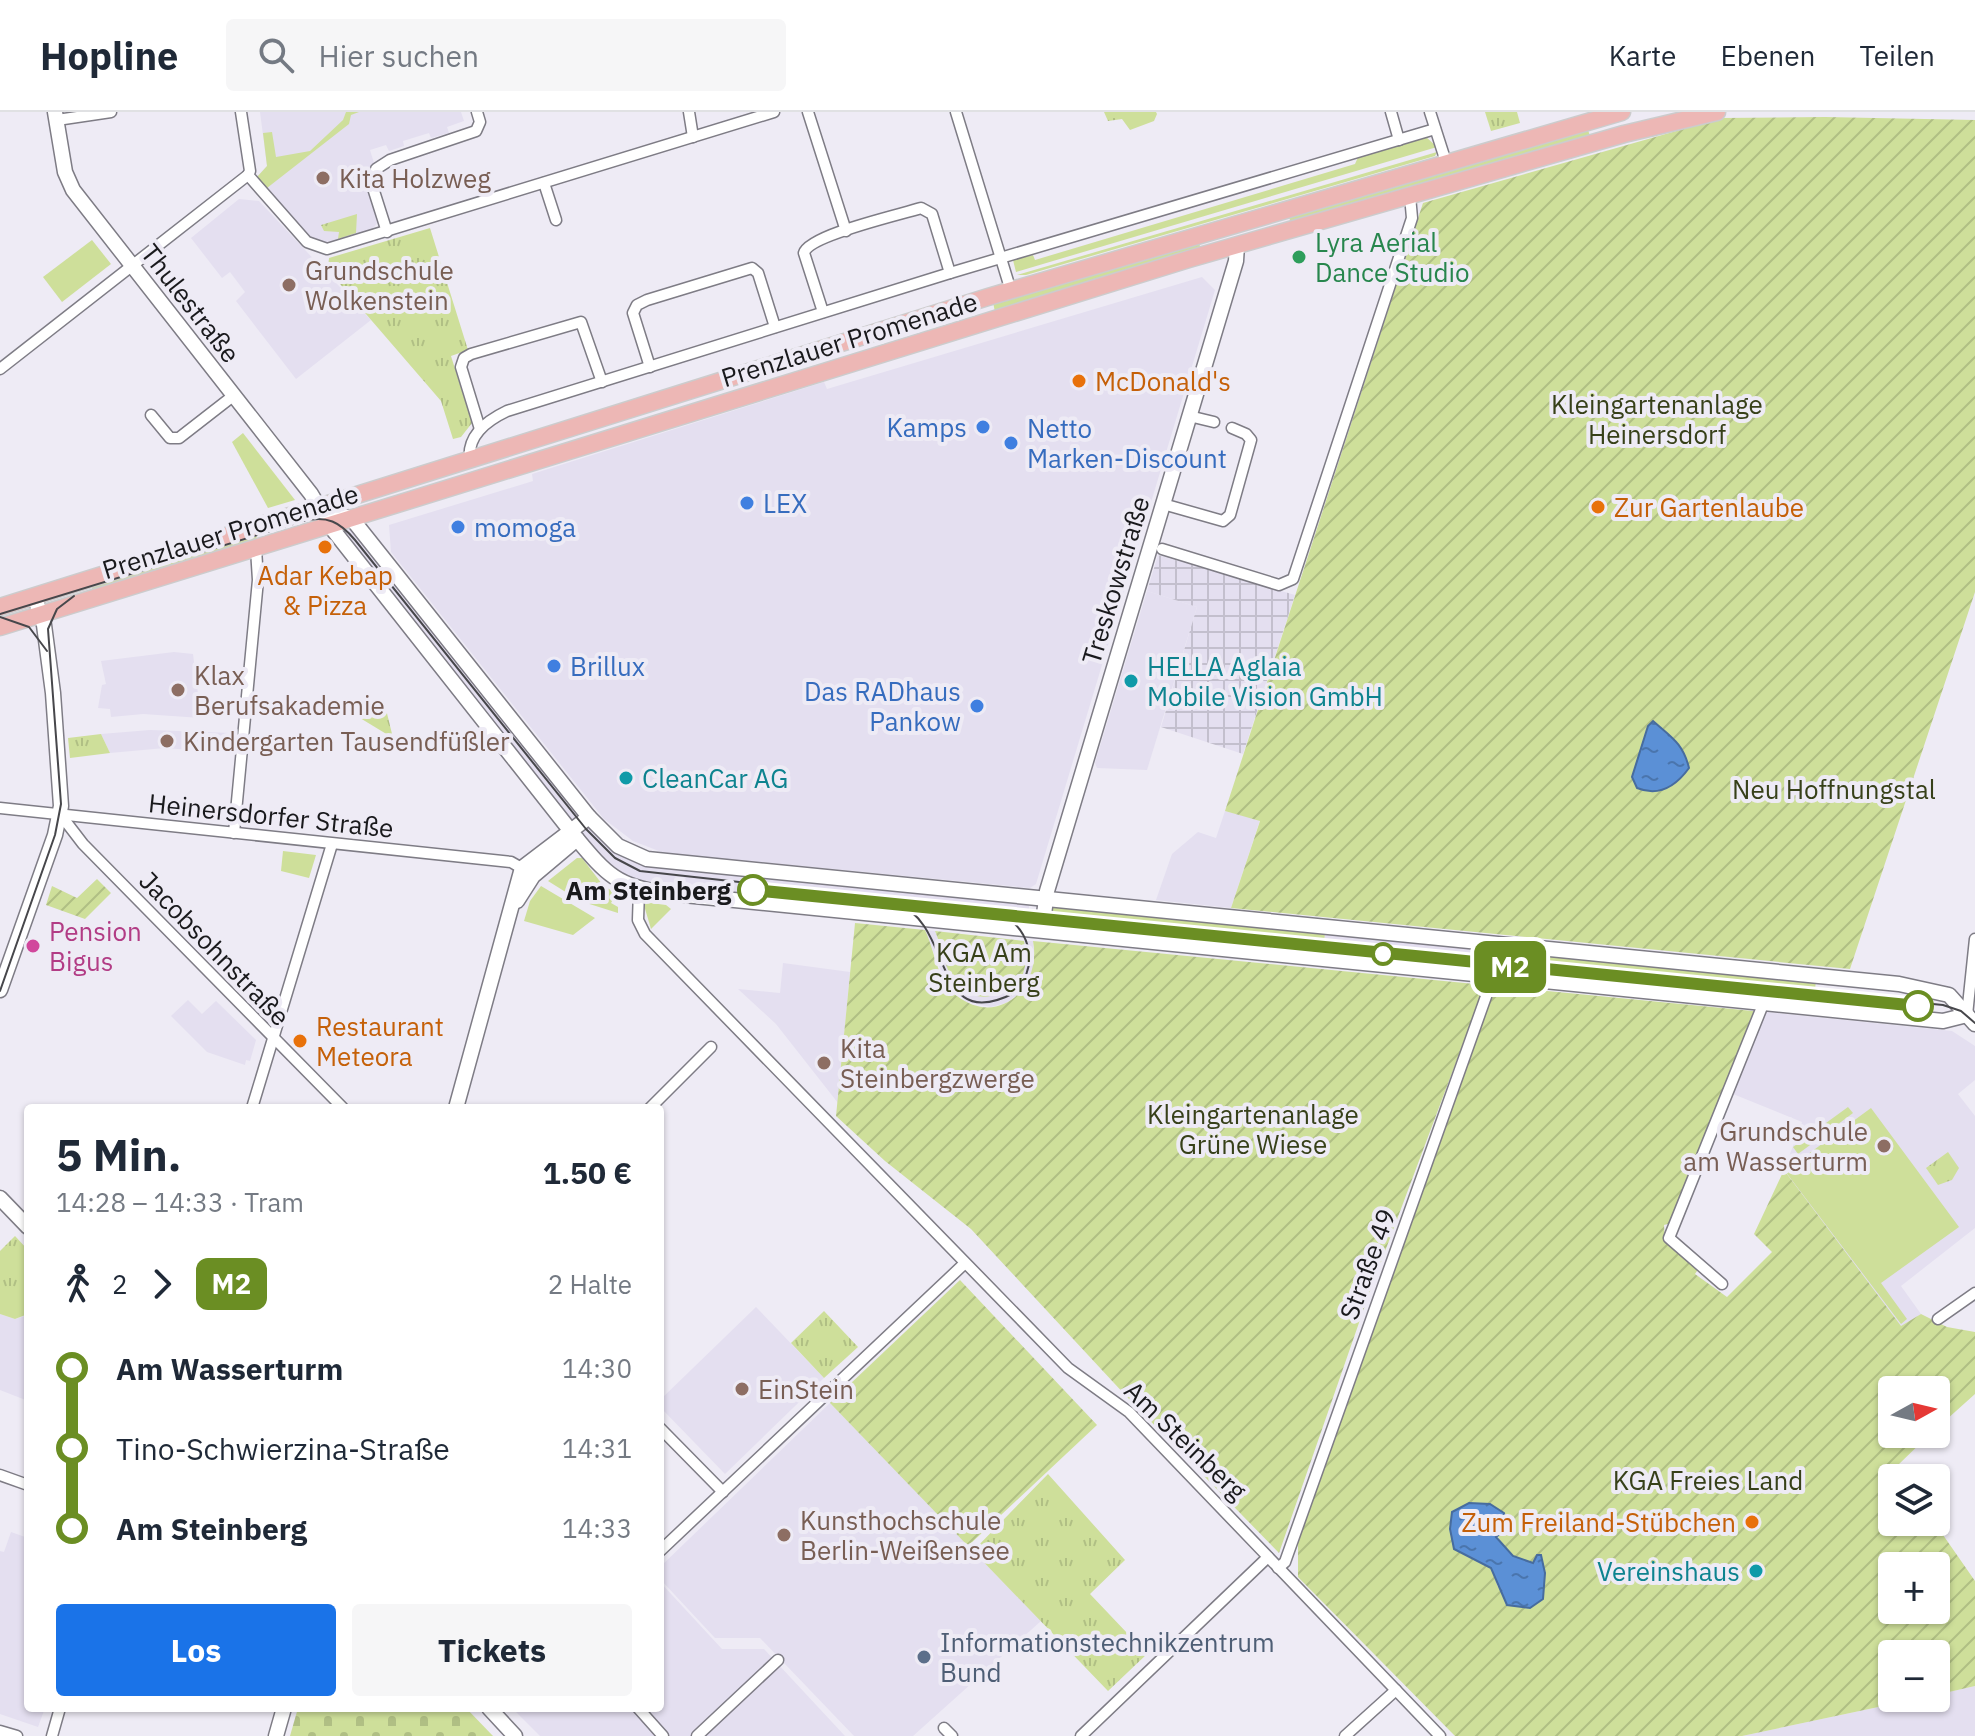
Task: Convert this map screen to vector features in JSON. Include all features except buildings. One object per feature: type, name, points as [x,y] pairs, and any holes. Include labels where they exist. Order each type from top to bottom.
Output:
[{"type":"main road","name":"Prenzlauer Promenade","points":[[0,607],[322,509],[1011,291],[1619,112]]},
{"type":"main road","name":"Prenzlauer Promenade","points":[[0,627],[1237,245],[1624,134],[1717,112]]},
{"type":"main road","name":"Thulestraße","points":[[56,116],[70,185],[322,509]]},
{"type":"main road","name":"Treskowstraße","points":[[1042,930],[1045,899],[1236,261],[1237,245]]},
{"type":"main road","points":[[563,432],[570,451]]},
{"type":"main road","points":[[322,509],[352,519],[613,878],[639,890],[1515,975],[1943,1021],[1971,1020]]},
{"type":"main road","points":[[322,509],[330,526],[579,828],[658,861],[1899,984],[1949,995],[1971,1020]]},
{"type":"main road","points":[[0,990],[60,814],[62,780],[42,613],[36,603],[26,599]]},
{"type":"main road","points":[[457,1104],[507,927],[528,872],[579,828]]},
{"type":"main road","points":[[1515,975],[1519,946]]},
{"type":"main road","points":[[0,1198],[24,1223]]},
{"type":"main road","points":[[276,1736],[283,1712]]},
{"type":"main road","points":[[494,1712],[515,1736]]},
{"type":"street","points":[[56,116],[111,112]]},
{"type":"street","points":[[0,369],[248,175],[250,171],[241,112]]},
{"type":"street","points":[[387,232],[373,188],[376,169],[390,160],[476,131],[480,122],[477,112]]},
{"type":"street","points":[[689,112],[693,137]]},
{"type":"street","points":[[248,175],[307,242],[321,248],[387,232],[774,112]]},
{"type":"street","points":[[808,112],[846,231]]},
{"type":"street","points":[[956,112],[1011,291]]},
{"type":"street","points":[[1391,112],[1399,140]]},
{"type":"street","points":[[1430,112],[1446,162]]},
{"type":"street","points":[[1619,112],[1624,134]]},
{"type":"street","name":"Prenzlauer Promenade","points":[[480,429],[507,411],[950,273],[1435,129]]},
{"type":"street","points":[[544,183],[556,220]]},
{"type":"street","points":[[1162,549],[1279,585],[1293,579],[1412,218],[1410,196]]},
{"type":"street","name":"Prenzlauer Promenade","points":[[823,312],[804,253],[811,242],[846,231],[921,208],[932,214],[950,273]]},
{"type":"street","name":"Prenzlauer Promenade","points":[[650,367],[633,313],[637,305],[647,300],[752,268],[758,273],[775,327]]},
{"type":"street","points":[[470,462],[468,450],[480,429],[461,367],[464,358],[581,322],[602,382]]},
{"type":"street","points":[[151,415],[170,438],[179,438],[233,396]]},
{"type":"street","points":[[1189,416],[1214,422]]},
{"type":"street","points":[[1163,504],[1223,521],[1230,515],[1251,440],[1246,434],[1232,428]]},
{"type":"street","points":[[234,833],[258,580],[256,549]]},
{"type":"street","name":"Heinersdorfer Straße","points":[[0,808],[511,862],[528,872]]},
{"type":"street","name":"Jacobsohnstraße","points":[[60,814],[81,842],[339,1104]]},
{"type":"street","points":[[253,1104],[332,844]]},
{"type":"street","name":"Am Steinberg","points":[[639,890],[638,920],[645,934],[1068,1368],[1129,1412],[1440,1736]]},
{"type":"street","points":[[1971,1020],[1975,939]]},
{"type":"street","name":"Straße 49","points":[[1278,1568],[1285,1562],[1494,974]]},
{"type":"street","points":[[1722,1284],[1669,1238],[1764,1002]]},
{"type":"street","points":[[654,1104],[711,1047]]},
{"type":"street","points":[[664,1547],[964,1264]]},
{"type":"street","points":[[1938,1319],[1975,1293]]},
{"type":"street","points":[[664,1432],[723,1492]]},
{"type":"street","points":[[0,1475],[24,1484]]},
{"type":"street","points":[[1081,1736],[1268,1557]]},
{"type":"street","points":[[697,1736],[778,1660]]},
{"type":"street","points":[[1345,1736],[1396,1690]]},
{"type":"street","points":[[52,1736],[59,1712]]},
{"type":"street","points":[[642,1712],[663,1736]]},
{"type":"street","points":[[0,1731],[17,1736]]},
{"type":"shaded area","points":[[260,112],[461,112],[464,121],[447,127],[449,133],[431,138],[429,133],[403,141],[404,146],[389,151],[386,145],[370,150],[374,163],[366,181],[377,223],[371,231],[323,243],[312,238],[257,177],[267,166]]},
{"type":"shaded area","name":"Grundschule Wolkenstein","points":[[239,199],[259,201],[371,320],[296,379],[236,301],[245,292],[230,272],[222,278],[191,238]]},
{"type":"shaded area","points":[[1202,277],[1215,290],[1036,884],[1030,888],[664,853],[633,841],[604,819],[391,552],[389,525],[533,481],[532,474],[824,382],[827,389]]},
{"type":"shaded area","points":[[350,527],[615,851],[637,863],[660,868],[1029,904],[1029,923],[640,885],[605,864],[336,531]]},
{"type":"shaded area","points":[[1158,555],[1295,595],[1243,754],[1161,727],[1197,607],[1147,591]]},
{"type":"shaded area","points":[[1147,591],[1197,607],[1147,770],[1097,768],[1095,763]]},
{"type":"shaded area","points":[[174,652],[193,654],[201,718],[143,714],[111,717],[110,709],[98,708],[102,685],[106,684],[101,661]]},
{"type":"shaded area","name":"Kindergarten Tausendfüßler","points":[[150,730],[231,733],[229,753],[165,748],[110,753],[101,734]]},
{"type":"shaded area","points":[[1225,811],[1260,820],[1231,908],[1156,900],[1172,854],[1198,832],[1216,838]]},
{"type":"shaded area","points":[[1052,912],[1324,941],[1325,933],[1500,951],[1499,970],[1050,922]]},
{"type":"shaded area","points":[[925,930],[935,931],[950,975],[1027,959],[1024,941],[1033,941],[1035,963],[1031,980],[1021,993],[1006,1003],[991,1007],[967,1002],[946,984]]},
{"type":"shaded area","points":[[1525,960],[1815,989],[1814,1002],[1529,973],[1524,972]]},
{"type":"shaded area","name":"Kita Steinbergzwerge","points":[[783,963],[850,972],[838,1103],[776,1024],[738,989],[780,993]]},
{"type":"shaded area","points":[[188,1000],[202,1014],[216,1001],[256,1040],[250,1061],[246,1060],[245,1065],[207,1052],[171,1016]]},
{"type":"shaded area","name":"Grundschule am Wasserturm","points":[[1766,1012],[1952,1031],[1975,1046],[1975,1080],[1958,1094],[1975,1116],[1975,1228],[1901,1286],[1921,1314],[1901,1327],[1784,1170],[1802,1122],[1733,1094]]},
{"type":"shaded area","name":"EinStein","points":[[756,1307],[824,1378],[725,1474],[664,1411],[664,1396]]},
{"type":"shaded area","points":[[0,1314],[15,1319],[24,1316],[24,1399],[0,1390]]},
{"type":"shaded area","points":[[830,1403],[1041,1621],[913,1736],[854,1736],[760,1638],[715,1638],[664,1583],[664,1563]]},
{"type":"shaded area","points":[[11,1532],[24,1537],[24,1712],[44,1712],[38,1727],[0,1714],[0,1551],[4,1552]]},
{"type":"shaded area","points":[[664,1586],[722,1649],[764,1649],[845,1736],[540,1736],[516,1712],[664,1712]]},
{"type":"shaded area","points":[[1975,1686],[1975,1736],[1742,1736],[1878,1707],[1878,1712],[1950,1712],[1950,1692]]},
{"type":"green space","points":[[346,112],[359,112],[351,115],[349,124],[267,188],[257,177],[267,166],[263,133],[272,132],[276,157],[310,151],[343,120]]},
{"type":"green space","points":[[1104,112],[1157,114],[1154,121],[1130,130],[1122,119],[1108,121]]},
{"type":"green space","points":[[1485,112],[1517,112],[1520,123],[1491,131]]},
{"type":"green space","name":"Kleingartenanlage Heinersdorf","points":[[1722,118],[1975,120],[1975,592],[1850,969],[1231,908],[1260,821],[1225,811],[1423,203]]},
{"type":"green space","points":[[1587,127],[1591,139],[1291,224],[1288,213]]},
{"type":"green space","points":[[1425,136],[1437,147],[1016,272],[1013,260],[1033,255],[1035,260],[1355,164],[1359,155]]},
{"type":"green space","points":[[1437,152],[1435,156],[1026,275],[1017,275]]},
{"type":"green space","points":[[357,214],[356,233],[338,239],[339,232],[324,231],[321,225]]},
{"type":"green space","points":[[430,228],[468,350],[451,356],[472,423],[461,437],[453,439],[441,401],[328,270],[329,258]]},
{"type":"green space","points":[[1198,239],[1201,250],[995,312],[993,302]]},
{"type":"green space","points":[[92,240],[111,264],[62,302],[43,277]]},
{"type":"green space","points":[[243,433],[295,500],[268,508],[232,442]]},
{"type":"green space","points":[[257,532],[256,542],[93,592],[91,585]]},
{"type":"green space","points":[[384,701],[393,738],[360,718]]},
{"type":"green space","points":[[101,734],[110,753],[70,758],[68,738]]},
{"type":"green space","points":[[283,851],[316,855],[309,878],[281,871]]},
{"type":"green space","points":[[577,858],[582,858],[602,884],[616,894],[611,903],[618,907],[618,913],[580,901],[548,881]]},
{"type":"green space","points":[[97,879],[111,893],[85,919],[46,905],[52,886],[77,898]]},
{"type":"green space","points":[[541,886],[595,918],[573,935],[524,921],[530,901]]},
{"type":"green space","points":[[643,902],[666,905],[671,909],[651,929]]},
{"type":"green space","points":[[1052,906],[1325,933],[1324,942],[1052,912]]},
{"type":"green space","points":[[1050,922],[1228,939],[1228,943],[1050,925]]},
{"type":"green space","name":"Kleingartenanlage Grüne Wiese","points":[[855,923],[925,930],[950,990],[973,1005],[988,1007],[1002,1005],[1024,987],[1031,974],[1033,941],[1485,985],[1369,1294],[1279,1553],[1127,1397],[971,1229],[885,1161],[836,1116]]},
{"type":"green space","name":"KGA Am Steinberg","points":[[935,931],[1024,941],[1027,959],[1021,981],[993,996],[983,997],[964,991],[950,974]]},
{"type":"green space","points":[[1529,954],[1816,981],[1815,989],[1525,960]]},
{"type":"green space","name":"KGA Freies Land","points":[[1495,986],[1753,1011],[1755,1015],[1671,1223],[1664,1225],[1665,1241],[1699,1268],[1695,1274],[1727,1297],[1772,1252],[1754,1234],[1784,1170],[1901,1326],[1921,1314],[1947,1327],[1975,1332],[1975,1394],[1950,1416],[1950,1376],[1878,1376],[1878,1448],[1916,1448],[1899,1464],[1878,1464],[1878,1536],[1944,1536],[1975,1581],[1975,1686],[1950,1692],[1950,1640],[1878,1640],[1878,1707],[1742,1736],[1455,1736],[1298,1577],[1298,1538]],"holes":[[[1469,1503],[1490,1504],[1497,1534],[1504,1547],[1515,1557],[1545,1573],[1543,1599],[1498,1587],[1491,1568],[1452,1511]]]},
{"type":"green space","points":[[1848,1107],[1853,1113],[1798,1154],[1793,1147]]},
{"type":"green space","points":[[1871,1108],[1959,1227],[1881,1283],[1907,1319],[1901,1324],[1785,1171]]},
{"type":"green space","points":[[1948,1152],[1959,1168],[1952,1180],[1938,1185],[1926,1168]]},
{"type":"green space","points":[[15,1236],[24,1246],[24,1316],[15,1319],[0,1314],[0,1251]]},
{"type":"green space","points":[[960,1280],[1097,1425],[968,1546],[830,1403]]},
{"type":"green space","points":[[824,1311],[858,1347],[824,1378],[791,1343]]},
{"type":"green space","points":[[1048,1474],[1125,1560],[1090,1594],[1147,1654],[1108,1691],[973,1551]]},
{"type":"green space","points":[[297,1712],[470,1712],[493,1736],[290,1736]]},
{"type":"water","points":[[1653,721],[1680,746],[1689,768],[1673,785],[1653,791],[1637,788],[1632,777],[1648,726]]},
{"type":"water","points":[[1469,1503],[1490,1504],[1504,1513],[1506,1529],[1496,1537],[1513,1556],[1533,1563],[1537,1555],[1541,1555],[1545,1573],[1543,1599],[1530,1608],[1507,1605],[1491,1568],[1454,1549],[1450,1529],[1452,1512]]},
{"type":"tram line","points":[[0,614],[303,521],[326,520],[338,524],[355,540],[586,829],[615,858],[640,871],[1126,925],[1943,1005],[1961,1011],[1975,1023]]},
{"type":"tram line","points":[[0,991],[55,835],[61,804],[48,629],[57,609],[74,596]]},
{"type":"tram line","points":[[0,617],[29,627],[47,651]]},
{"type":"tram line","name":"M2","points":[[753,890],[1918,1006]]},
{"type":"tram line","points":[[898,904],[916,916],[929,933],[956,990],[970,1000],[989,1002],[1016,992],[1028,969],[1029,958],[1024,936],[997,911]]},
{"type":"place","name":"Kita Holzweg","points":[[323,178]]},
{"type":"place","name":"Lyra Aerial Dance Studio","points":[[1299,257]]},
{"type":"place","name":"Grundschule Wolkenstein","points":[[289,285]]},
{"type":"place","name":"McDonald's","points":[[1079,381]]},
{"type":"place","name":"Kamps","points":[[983,427]]},
{"type":"place","name":"Netto Marken-Discount","points":[[1011,443]]},
{"type":"place","name":"LEX","points":[[747,503]]},
{"type":"place","name":"Zur Gartenlaube","points":[[1598,507]]},
{"type":"place","name":"momoga","points":[[458,527]]},
{"type":"place","name":"Adar Kebap & Pizza","points":[[325,547]]},
{"type":"place","name":"Brillux","points":[[554,666]]},
{"type":"place","name":"HELLA Aglaia Mobile Vision GmbH","points":[[1131,681]]},
{"type":"place","name":"Klax Berufsakademie","points":[[178,690]]},
{"type":"place","name":"Das RADhaus Pankow","points":[[977,706]]},
{"type":"place","name":"Kindergarten Tausendfüßler","points":[[167,741]]},
{"type":"place","name":"CleanCar AG","points":[[626,778]]},
{"type":"place","name":"Am Steinberg","points":[[753,890]]},
{"type":"place","name":"Pension Bigus","points":[[33,946]]},
{"type":"place","name":"Restaurant Meteora","points":[[300,1041]]},
{"type":"place","name":"Kita Steinbergzwerge","points":[[824,1063]]},
{"type":"place","name":"Grundschule am Wasserturm","points":[[1884,1146]]},
{"type":"place","name":"EinStein","points":[[742,1389]]},
{"type":"place","name":"Zum Freiland-Stübchen","points":[[1752,1522]]},
{"type":"place","name":"Kunsthochschule Berlin-Weißensee","points":[[784,1535]]},
{"type":"place","name":"Vereinshaus","points":[[1756,1571]]},
{"type":"place","name":"Informationstechnikzentrum Bund","points":[[924,1657]]},
{"type":"park label","name":"Neu Hoffnungstal","points":[[1834,789]]}]
